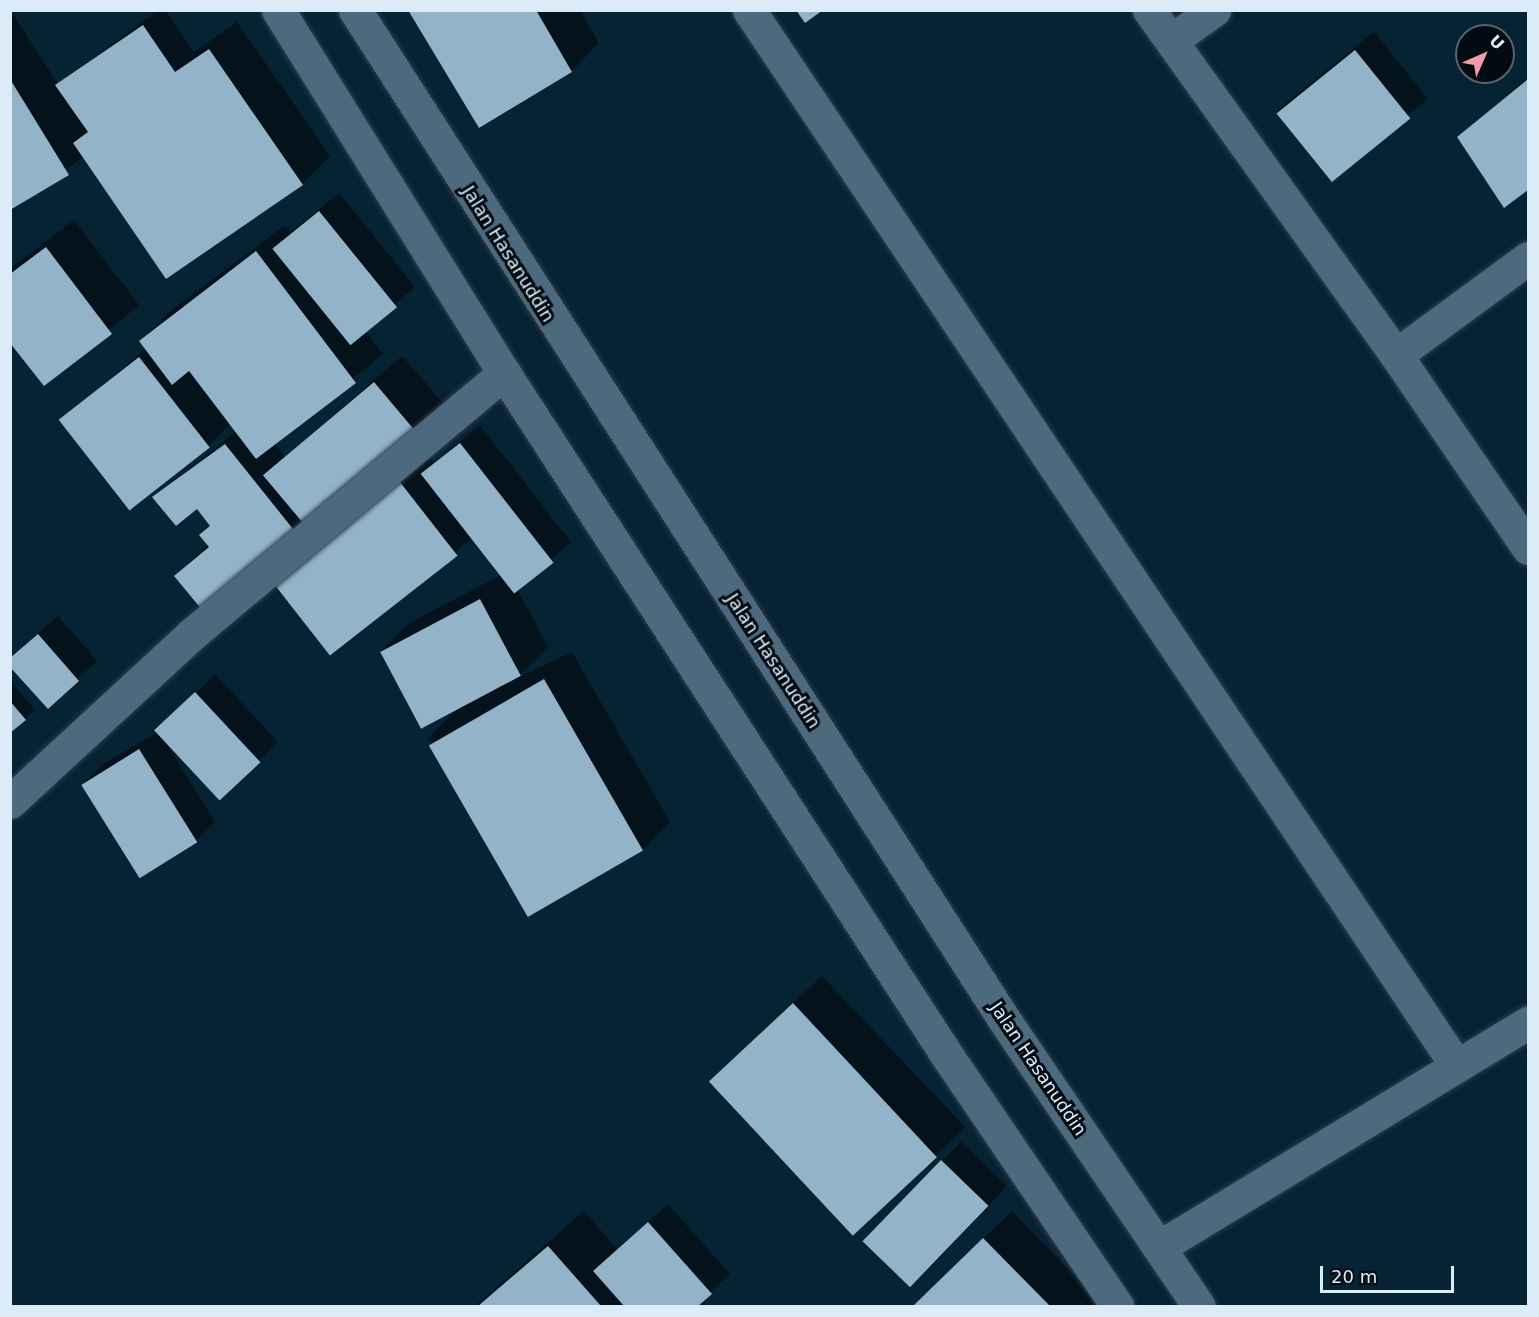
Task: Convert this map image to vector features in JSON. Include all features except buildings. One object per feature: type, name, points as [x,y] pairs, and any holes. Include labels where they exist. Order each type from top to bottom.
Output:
[{"type":"street","points":[[278,10],[504,373],[946,1054],[1117,1306]]},
{"type":"street","name":"Jalan Hasanuddin","points":[[355,10],[1003,1018],[1199,1306]]},
{"type":"street","points":[[749,10],[1456,1065]]},
{"type":"street","points":[[1149,10],[1396,355],[1528,548]]},
{"type":"street","points":[[1172,40],[1214,10]]},
{"type":"street","points":[[1396,355],[1528,258]]},
{"type":"street","points":[[10,802],[192,634],[504,373]]},
{"type":"street","points":[[1159,1247],[1528,1023]]}]
